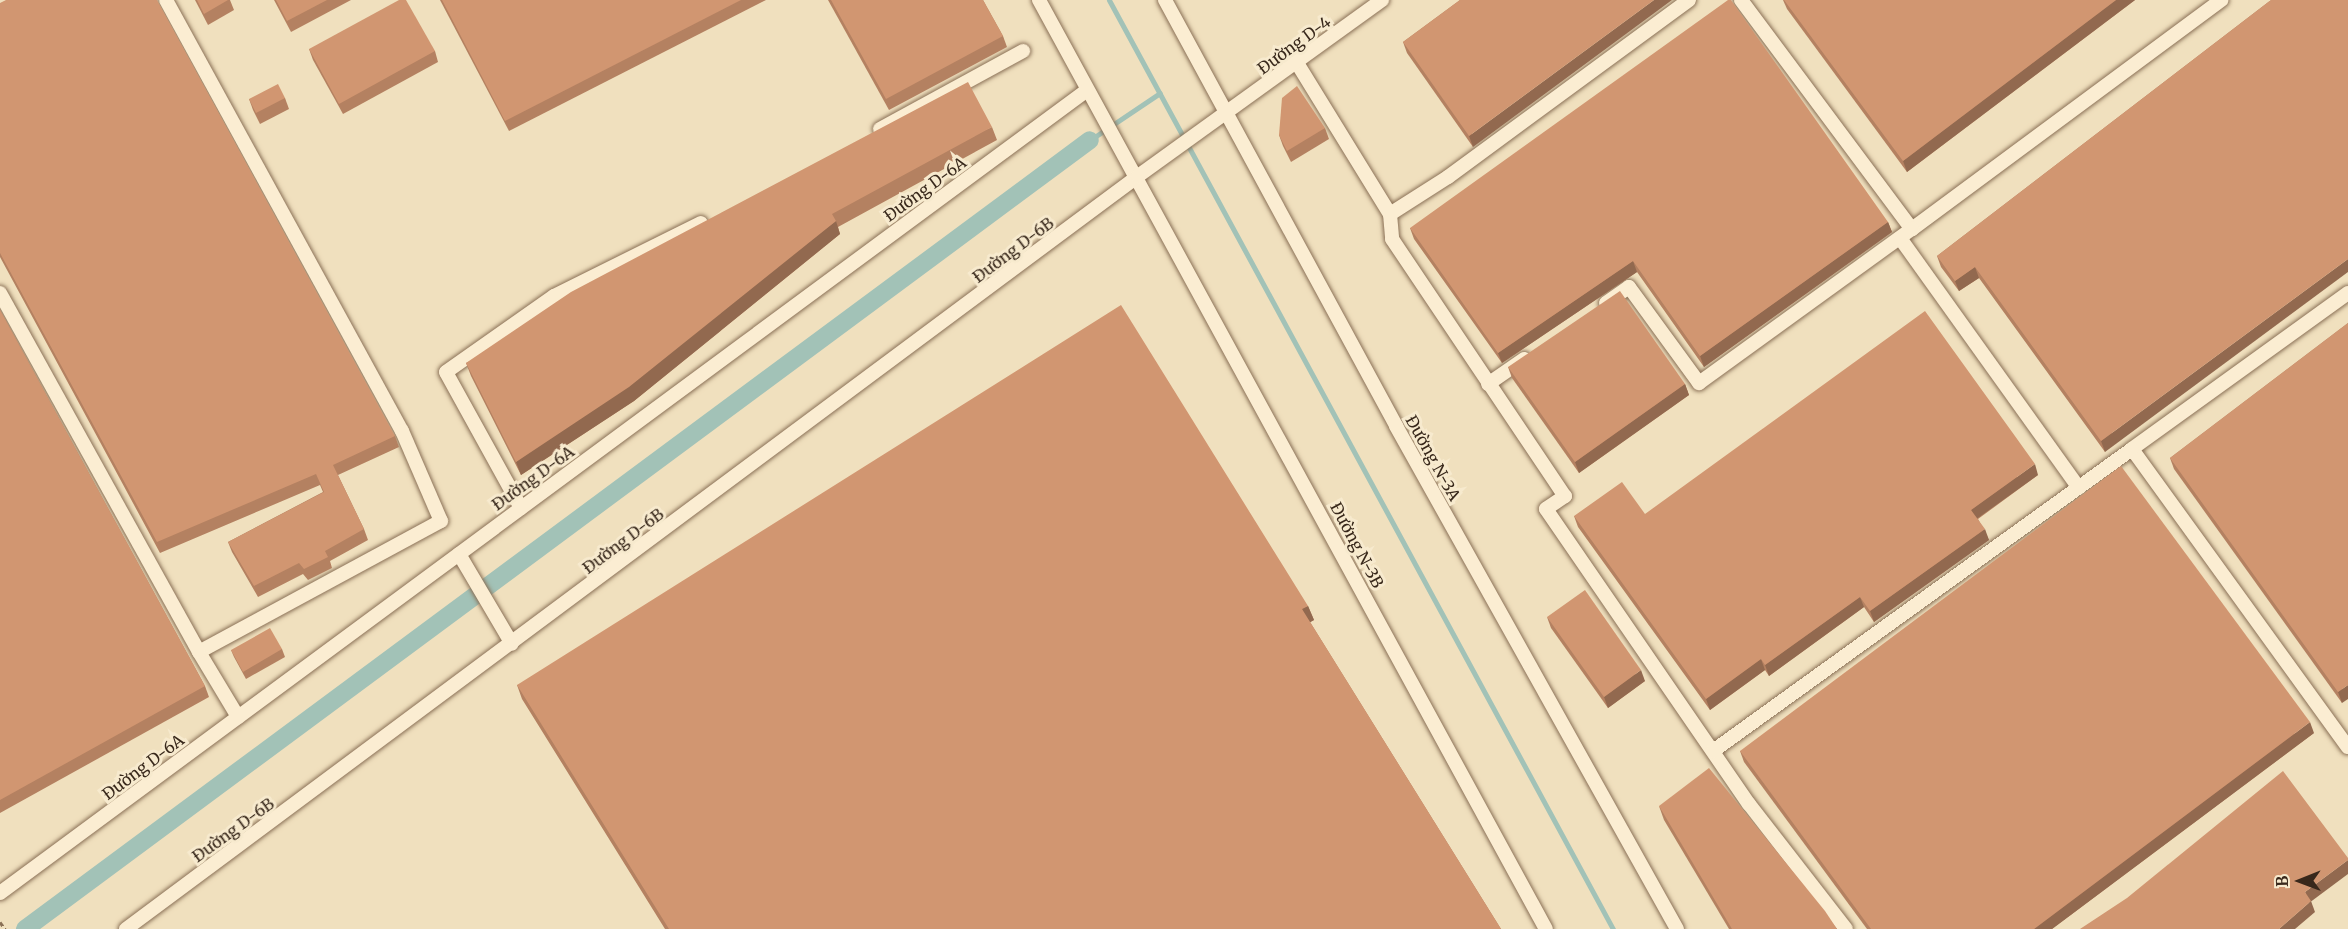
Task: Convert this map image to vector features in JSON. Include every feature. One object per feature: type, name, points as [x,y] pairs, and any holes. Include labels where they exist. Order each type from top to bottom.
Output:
[{"type":"street","points":[[166,0],[402,431],[441,521],[199,652]]},
{"type":"street","points":[[1039,0],[1087,90]]},
{"type":"street","name":"Đường N-3A","points":[[1165,0],[1226,116],[1677,929]]},
{"type":"street","name":"Đường D-4","points":[[1170,154],[1226,116],[1383,0]]},
{"type":"street","points":[[1390,214],[1458,170],[1689,0]]},
{"type":"street","points":[[1741,0],[1912,230]]},
{"type":"street","points":[[1592,313],[1629,287],[1699,383],[1912,230],[2221,0]]},
{"type":"street","points":[[866,136],[1023,51]]},
{"type":"street","points":[[1298,63],[1390,214],[1392,238],[1565,496],[1546,509],[1713,751],[1846,929]]},
{"type":"street","name":"Đường N-3B","points":[[1087,90],[1138,176],[1546,929]]},
{"type":"street","name":"Đường D-6A","points":[[0,893],[1087,90]]},
{"type":"street","name":"Đường D-6B","points":[[126,929],[1170,154]]},
{"type":"street","points":[[520,508],[446,372],[554,296],[719,214]]},
{"type":"street","points":[[1900,238],[2079,488]]},
{"type":"street","points":[[0,293],[199,652],[238,717]]},
{"type":"street","points":[[1713,751],[2348,293]]},
{"type":"street","points":[[1488,384],[1535,352]]},
{"type":"street","points":[[2132,449],[2348,747]]},
{"type":"street","points":[[459,554],[512,644]]},
{"type":"path","points":[[1,923],[5,929]]},
{"type":"building","points":[[6,0],[157,0],[395,436],[333,465],[364,529],[325,551],[328,557],[304,569],[299,563],[254,586],[228,542],[324,492],[316,474],[157,542],[0,253],[0,3]]},
{"type":"building","points":[[197,0],[228,0],[204,14]]},
{"type":"building","points":[[276,0],[327,0],[287,21]]},
{"type":"building","points":[[399,0],[406,0],[435,51],[339,104],[309,49]]},
{"type":"building","points":[[442,0],[741,0],[505,121]]},
{"type":"building","points":[[831,0],[983,0],[1003,36],[886,99]]},
{"type":"building","points":[[1460,0],[1654,0],[1469,136],[1403,42]]},
{"type":"building","points":[[1731,0],[1888,222],[1700,356],[1633,261],[1498,353],[1410,228]]},
{"type":"building","points":[[1784,0],[2116,0],[1903,161]]},
{"type":"building","points":[[2271,0],[2348,0],[2348,259],[2101,441],[1975,267],[1955,281],[1937,256]]},
{"type":"building","points":[[968,82],[992,127],[832,214],[836,221],[629,387],[516,462],[466,363],[571,292]]},
{"type":"building","points":[[278,84],[285,98],[256,113],[249,99]]},
{"type":"building","points":[[1297,86],[1325,128],[1287,151],[1279,135],[1282,98]]},
{"type":"building","points":[[1620,291],[1685,384],[1575,462],[1508,367]]},
{"type":"building","points":[[1121,305],[1308,606],[1302,609],[1501,929],[669,929],[517,685]]},
{"type":"building","points":[[0,310],[205,686],[0,800]]},
{"type":"building","points":[[1925,311],[2035,464],[1971,510],[1985,529],[1870,611],[1860,597],[1765,665],[1761,659],[1706,699],[1574,516],[1622,482],[1645,514]]},
{"type":"building","points":[[2348,323],[2348,685],[2338,692],[2170,458]]},
{"type":"building","points":[[2121,466],[2310,722],[2034,929],[1871,929],[1740,751]]},
{"type":"building","points":[[1585,590],[1641,670],[1604,697],[1547,617]]},
{"type":"building","points":[[270,628],[282,649],[243,672],[231,650]]},
{"type":"building","points":[[1709,768],[1825,911],[1837,929],[1732,929],[1659,806]]},
{"type":"building","points":[[2283,771],[2348,860],[2305,892],[2311,901],[2279,929],[2080,929],[2127,898]]},
{"type":"waterway","points":[[1109,0],[1613,929]]},
{"type":"waterway","points":[[1090,140],[1160,93]]},
{"type":"waterway","points":[[25,929],[1090,140]]}]
